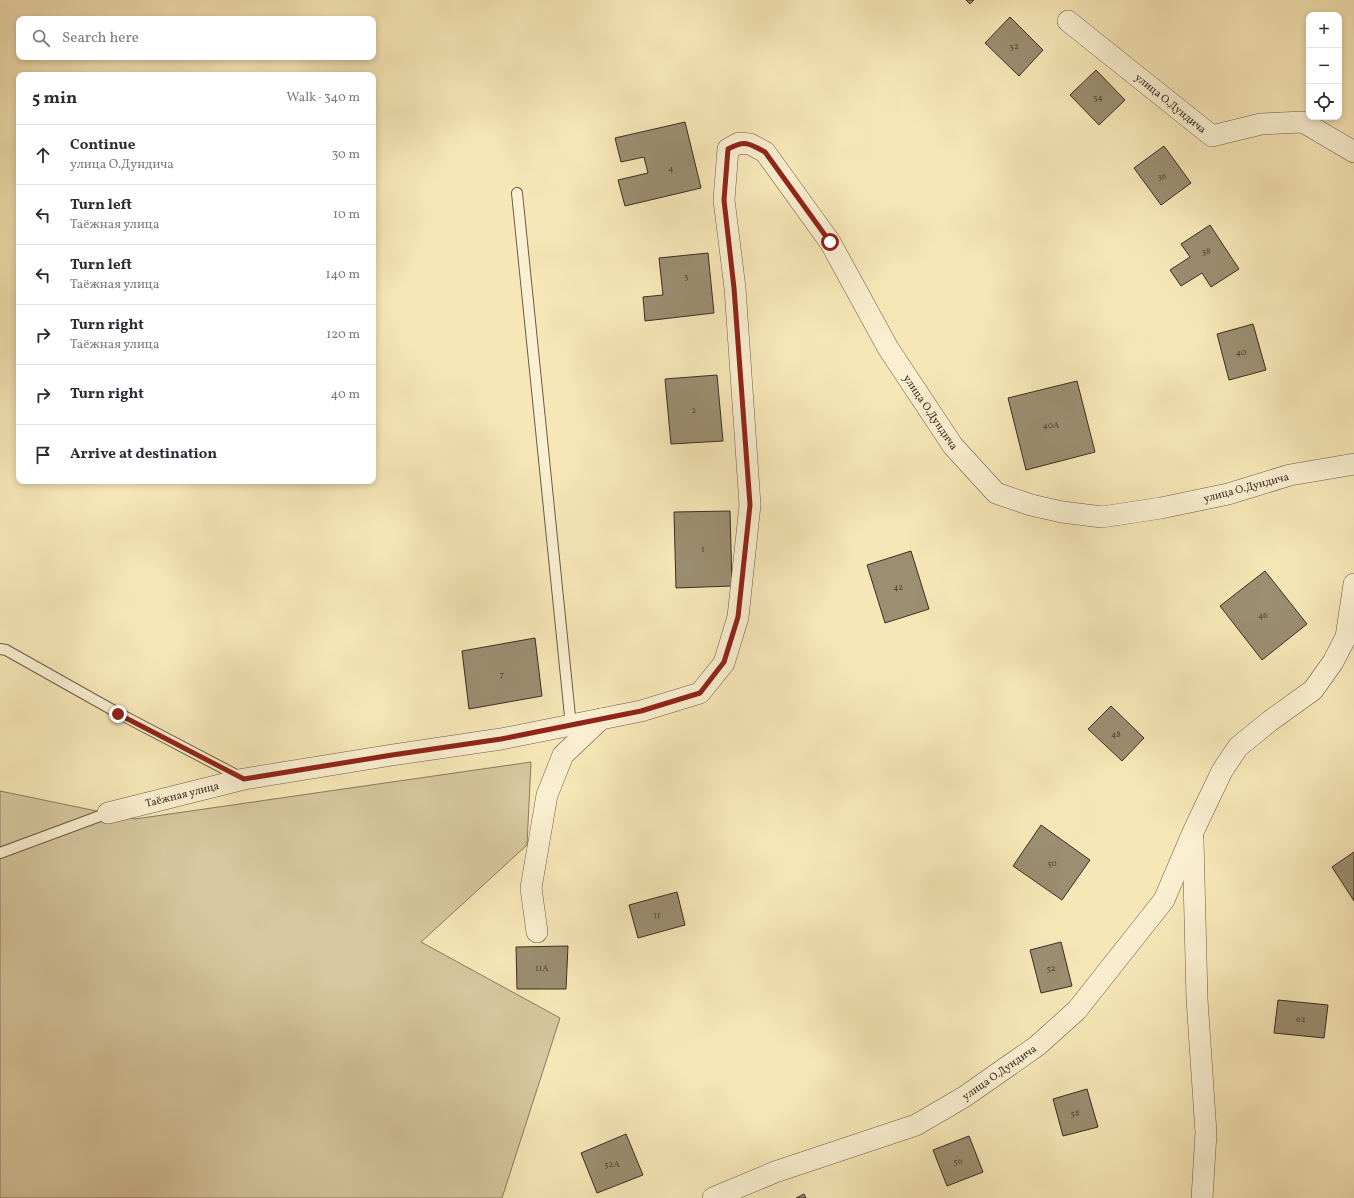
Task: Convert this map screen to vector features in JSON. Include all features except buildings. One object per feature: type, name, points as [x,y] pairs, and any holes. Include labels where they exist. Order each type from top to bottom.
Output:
[{"type":"street","name":"улица О.Дундича","points":[[1068,21],[1212,136],[1261,124],[1303,122],[1354,152]]},
{"type":"street","name":"Таёжная улица","points":[[108,813],[244,779],[501,739],[570,726],[641,711],[700,693],[724,662],[738,617],[750,505],[734,288],[724,200],[728,149],[739,143],[750,144]]},
{"type":"street","name":"улица О.Дундича","points":[[750,144],[765,152],[830,242],[888,348],[953,446],[996,493],[1031,505],[1062,512],[1102,517],[1161,508],[1228,494],[1290,475],[1354,464]]},
{"type":"street","name":"улица О.Дундича","points":[[713,1198],[775,1172],[916,1125],[964,1097],[1037,1046],[1077,1010],[1164,900],[1193,832],[1222,771],[1238,747],[1270,721],[1313,690],[1333,662],[1346,637],[1354,584]]},
{"type":"street","points":[[537,932],[531,888],[547,796],[564,755],[602,719]]},
{"type":"street","name":"улица О.Дундича","points":[[1193,832],[1197,999],[1206,1133],[1202,1198]]},
{"type":"lane","points":[[517,193],[570,726]]},
{"type":"lane","points":[[0,649],[6,650],[118,714],[244,779]]},
{"type":"lane","points":[[0,853],[108,813]]},
{"type":"shaded area","points":[[531,762],[527,845],[421,942],[560,1018],[502,1198],[0,1198],[0,791],[135,819]]},
{"type":"route","points":[[118,714],[244,779],[501,739],[570,726],[641,711],[700,693],[724,662],[738,617],[750,505],[734,288],[724,200],[728,149],[739,143],[750,144],[765,152],[830,242]]}]
